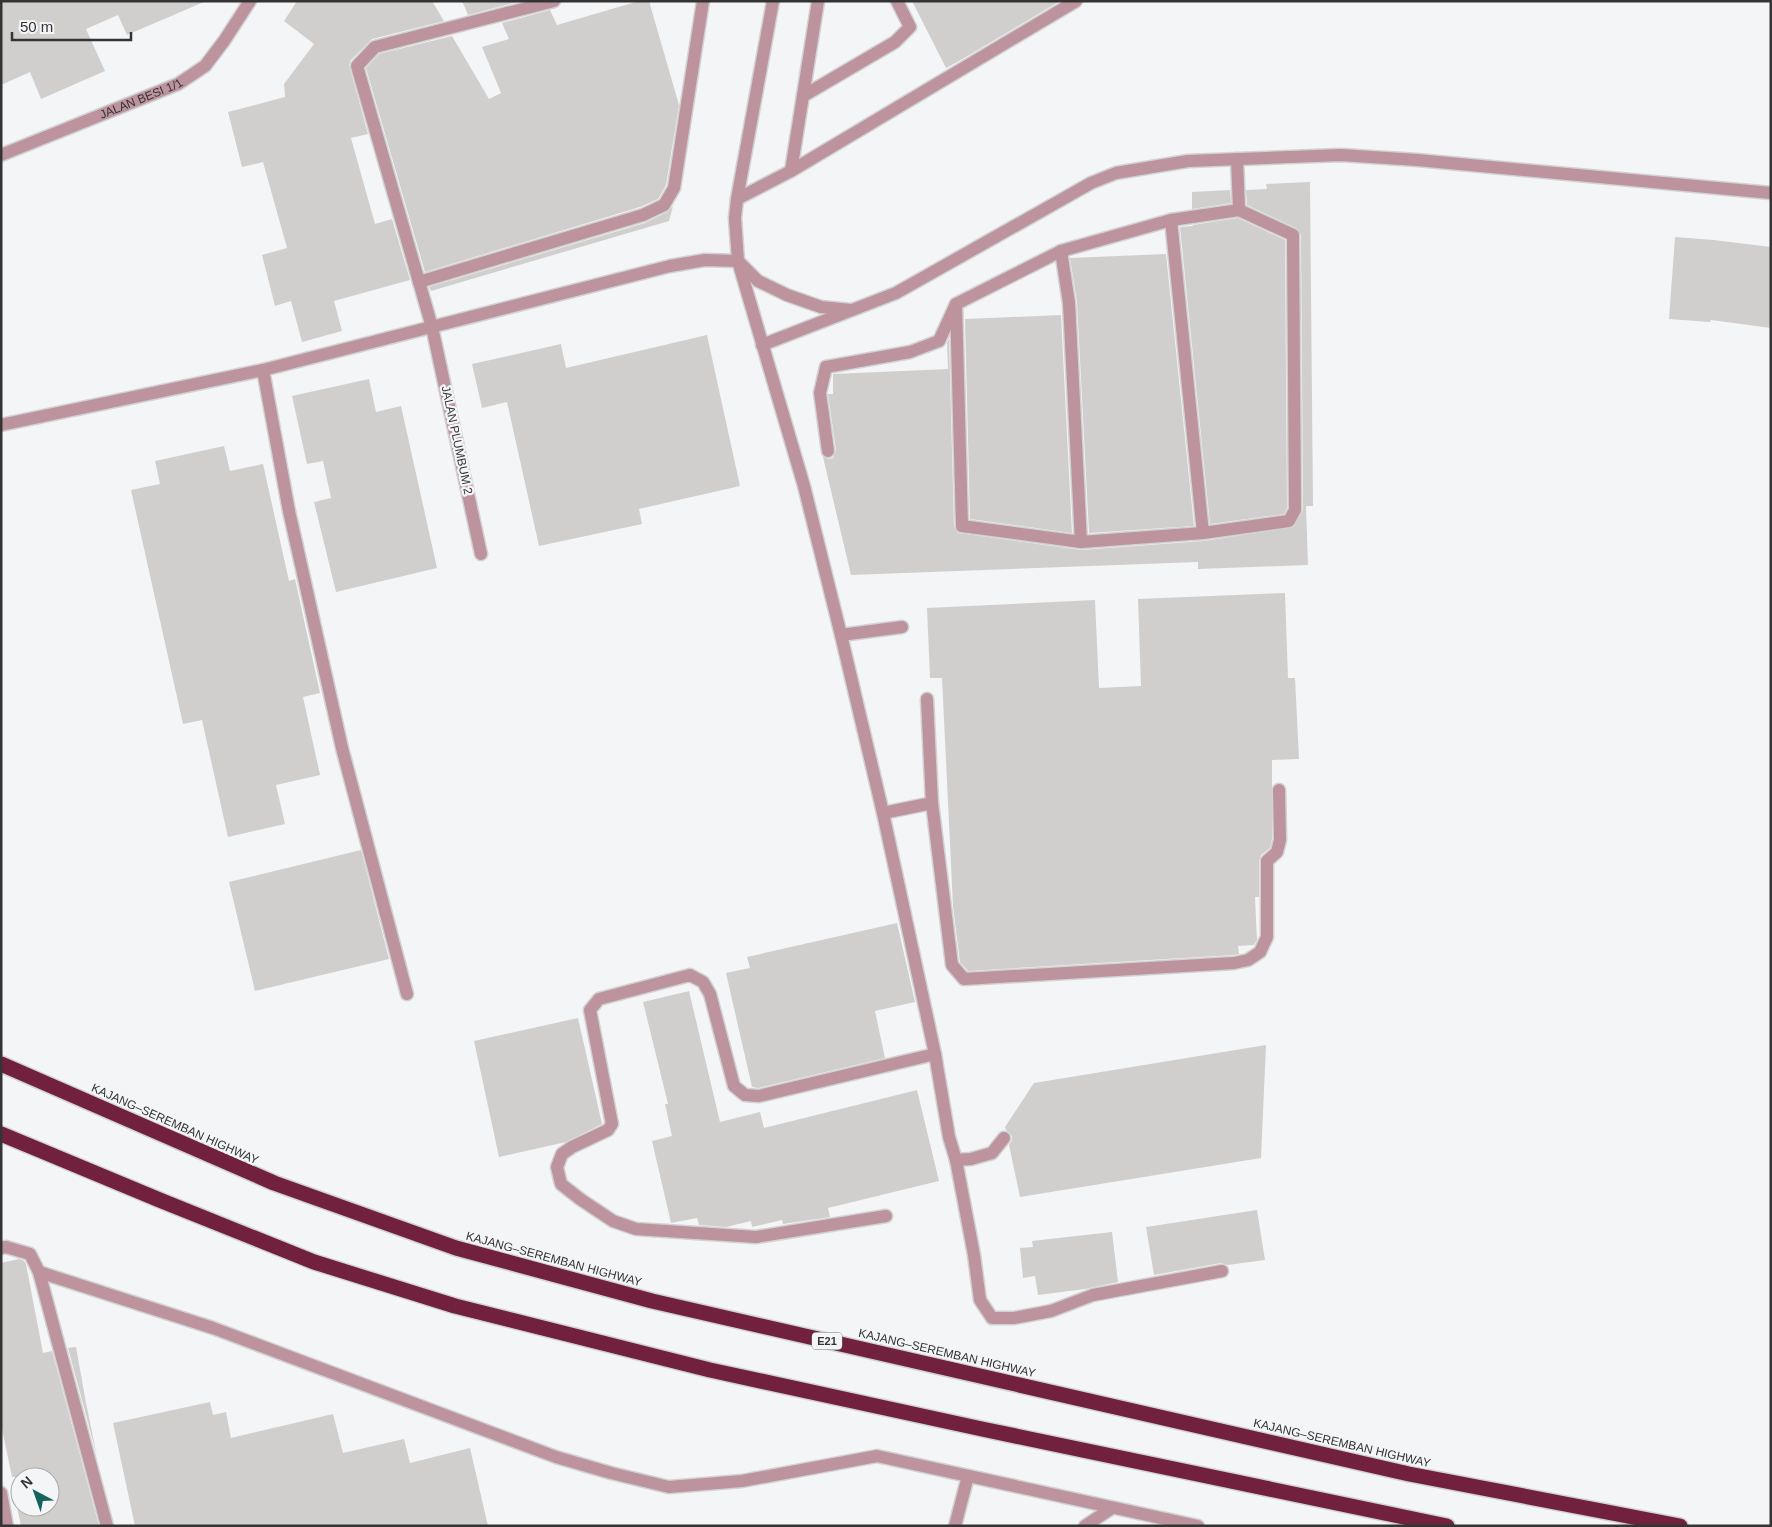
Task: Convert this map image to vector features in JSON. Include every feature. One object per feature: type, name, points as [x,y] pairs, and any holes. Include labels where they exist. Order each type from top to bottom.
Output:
[{"type":"highway","name":"KAJANG–SEREMBAN HIGHWAY","points":[[1,1064],[274,1183],[456,1248],[652,1301],[1399,1472],[1680,1526]]},
{"type":"highway","points":[[1,1134],[314,1262],[455,1306],[710,1370],[1447,1526]]},
{"type":"street","name":"JALAN BESI 1/1","points":[[1,155],[178,84],[205,66],[250,1]]},
{"type":"street","name":"JALAN PLUMBUM 2","points":[[481,554],[432,327],[357,66],[375,47],[554,1]]},
{"type":"street","points":[[419,282],[644,216],[664,205],[674,188],[703,1]]},
{"type":"street","points":[[773,1],[737,199],[735,218],[738,261],[804,486],[883,813],[935,1054],[949,1137],[956,1160],[974,1255],[980,1300],[992,1318],[1014,1318],[1051,1311],[1093,1295],[1222,1270]]},
{"type":"street","points":[[791,171],[818,1]]},
{"type":"street","points":[[803,96],[896,42],[910,27],[897,1]]},
{"type":"street","points":[[737,199],[791,171],[1076,1]]},
{"type":"street","points":[[762,345],[896,293],[1091,183],[1116,173],[1188,161],[1341,155],[1417,160],[1771,193]]},
{"type":"street","points":[[1237,158],[1239,210]]},
{"type":"street","points":[[828,451],[820,393],[826,367],[910,352],[939,341],[956,304],[1061,251],[1171,220],[1239,210],[1293,235],[1295,510],[1289,521],[1203,533],[1081,542],[962,526],[956,304]]},
{"type":"street","points":[[1171,220],[1203,533]]},
{"type":"street","points":[[1061,251],[1069,303],[1081,542]]},
{"type":"street","points":[[1,425],[263,370],[670,266],[705,260],[738,261],[758,281],[787,296],[821,307],[854,310]]},
{"type":"street","points":[[263,370],[289,511],[342,748],[407,994]]},
{"type":"street","points":[[841,635],[902,627]]},
{"type":"street","points":[[928,699],[932,803],[952,965],[964,979],[1234,963],[1248,960],[1260,952],[1267,938],[1267,861],[1277,852],[1280,840],[1279,790]]},
{"type":"street","points":[[883,813],[932,803]]},
{"type":"street","points":[[886,1216],[756,1237],[636,1229],[613,1221],[580,1199],[561,1184],[557,1167],[562,1154],[572,1146],[600,1135],[608,1130],[612,1124],[590,1010],[599,999],[690,975],[703,982],[710,994],[734,1086],[745,1095],[759,1096],[935,1054]]},
{"type":"street","points":[[956,1160],[971,1159],[992,1153],[1004,1138]]},
{"type":"street","points":[[1,1248],[6,1247],[30,1254],[40,1272],[107,1526]]},
{"type":"street","points":[[40,1272],[214,1328],[556,1457],[669,1487],[742,1481],[877,1456],[1198,1526]]},
{"type":"street","points":[[955,1526],[968,1476]]},
{"type":"street","points":[[1,1493],[7,1526]]},
{"type":"street","points":[[1086,1526],[1112,1508]]},
{"type":"building","points":[[1,1],[206,1],[127,35],[118,15],[86,29],[105,71],[41,99],[30,72],[1,85]]},
{"type":"building","points":[[297,1],[432,1],[444,21],[372,39],[351,60],[349,65],[368,134],[351,138],[375,224],[392,219],[410,280],[334,301],[342,331],[302,342],[291,301],[275,306],[262,255],[287,248],[263,162],[242,167],[228,112],[285,97],[284,84],[314,44],[284,21]]},
{"type":"building","points":[[462,1],[520,1],[468,15]]},
{"type":"building","points":[[639,1],[649,1],[679,105],[666,185],[658,199],[640,207],[425,272],[366,68],[379,54],[452,36],[489,99],[501,93],[482,47],[509,39],[502,23],[550,10],[557,25]]},
{"type":"building","points":[[912,1],[1060,1],[946,68]]},
{"type":"building","points":[[1310,182],[1313,506],[1306,506],[1308,565],[1198,569],[1198,562],[851,575],[823,457],[833,458],[836,450],[828,394],[833,394],[833,374],[948,369],[947,343],[949,339],[954,526],[958,533],[1081,550],[1204,541],[1294,527],[1303,510],[1301,235],[1296,228],[1247,205],[1246,190],[1267,189],[1266,184]]},
{"type":"building","points":[[1230,190],[1231,203],[1192,209],[1192,192]]},
{"type":"building","points":[[673,206],[669,221],[431,291],[429,287],[645,223],[667,212]]},
{"type":"building","points":[[1238,218],[1285,240],[1287,508],[1284,514],[1210,524],[1180,227]]},
{"type":"building","points":[[1675,237],[1771,247],[1771,328],[1711,320],[1710,322],[1669,319]]},
{"type":"building","points":[[1166,254],[1194,526],[1089,533],[1077,302],[1070,258]]},
{"type":"building","points":[[1061,315],[1072,533],[970,519],[965,319]]},
{"type":"building","points":[[707,335],[740,486],[639,509],[642,524],[539,546],[507,402],[482,408],[472,364],[561,344],[566,368]]},
{"type":"building","points":[[369,379],[376,412],[401,406],[437,568],[336,592],[314,502],[331,498],[323,461],[307,464],[292,396]]},
{"type":"building","points":[[224,446],[230,471],[263,464],[289,581],[295,579],[320,693],[303,697],[320,775],[276,785],[285,824],[228,837],[202,720],[183,724],[131,490],[160,484],[155,461]]},
{"type":"building","points":[[1285,593],[1288,678],[1295,678],[1299,759],[1272,760],[1272,839],[1270,848],[1261,855],[1259,861],[1259,897],[1255,897],[1257,940],[1254,945],[1238,946],[1239,954],[1233,955],[968,971],[960,962],[953,906],[942,678],[930,678],[927,608],[1095,600],[1099,688],[1141,686],[1138,599]]},
{"type":"building","points":[[361,850],[389,959],[255,991],[229,882]]},
{"type":"building","points":[[897,923],[915,1002],[875,1011],[885,1058],[758,1088],[752,1087],[726,973],[750,968],[747,957]]},
{"type":"building","points":[[689,991],[720,1122],[760,1112],[764,1128],[917,1090],[939,1181],[828,1208],[830,1217],[783,1224],[782,1220],[752,1227],[751,1221],[726,1227],[699,1225],[697,1218],[671,1223],[652,1141],[672,1136],[665,1104],[668,1104],[643,1002]]},
{"type":"building","points":[[578,1018],[602,1124],[566,1142],[499,1157],[474,1041]]},
{"type":"building","points":[[1266,1045],[1261,1158],[1020,1197],[1009,1145],[1012,1136],[1005,1127],[1034,1083]]},
{"type":"building","points":[[1257,1210],[1265,1260],[1228,1265],[1221,1263],[1154,1275],[1146,1227]]},
{"type":"building","points":[[1112,1232],[1118,1282],[1085,1289],[1038,1295],[1035,1276],[1023,1278],[1020,1248],[1033,1247],[1032,1241]]},
{"type":"building","points":[[19,1259],[26,1264],[43,1353],[52,1351],[99,1526],[21,1526],[19,1517],[60,1517],[60,1467],[10,1467],[1,1424],[1,1263]]},
{"type":"building","points":[[76,1347],[86,1403],[97,1456],[68,1348]]},
{"type":"building","points":[[210,1402],[213,1415],[226,1412],[231,1438],[333,1414],[343,1453],[404,1439],[410,1463],[470,1448],[488,1526],[135,1526],[113,1423]]}]
